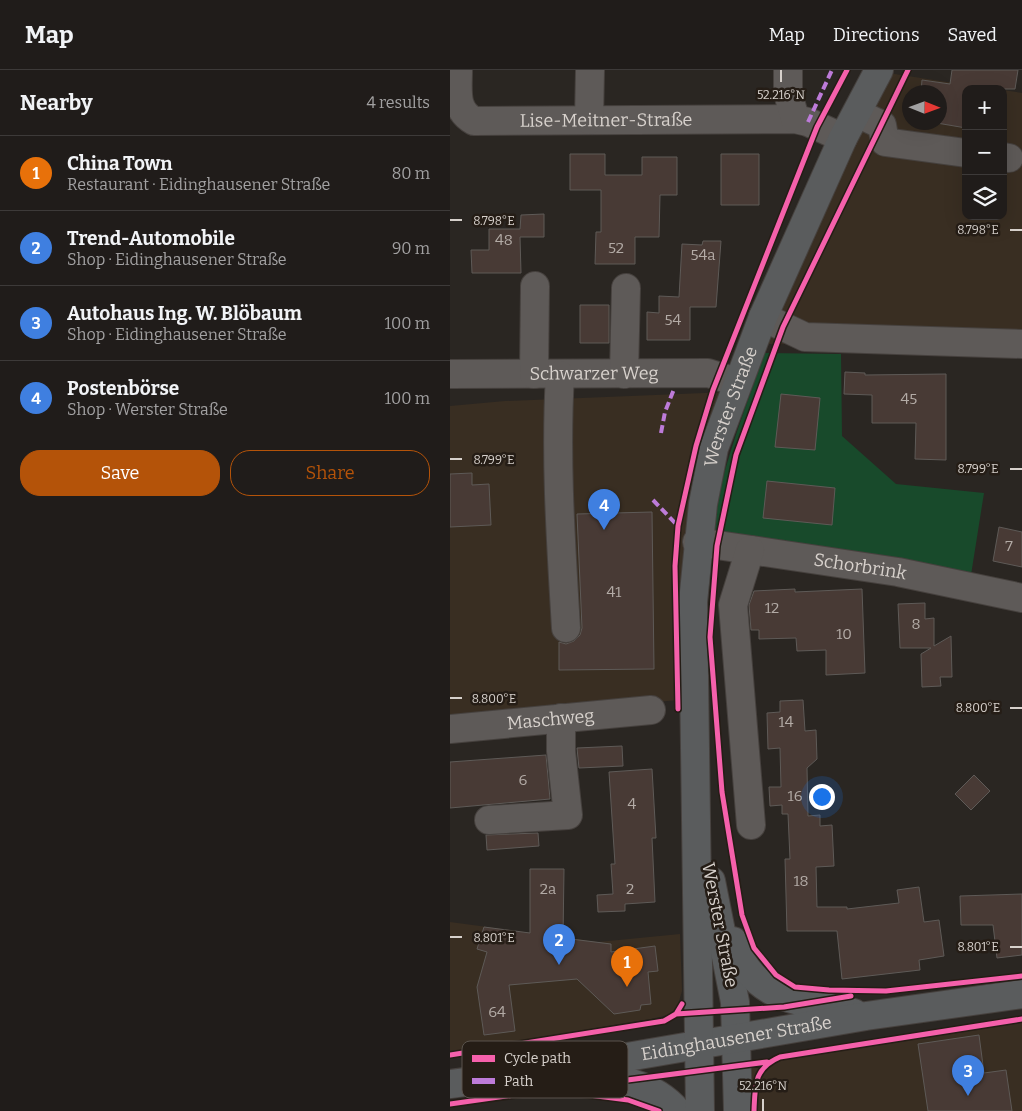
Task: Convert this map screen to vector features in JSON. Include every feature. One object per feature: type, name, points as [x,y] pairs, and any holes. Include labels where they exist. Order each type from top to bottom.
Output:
[{"type":"main road","name":"Werster Straße","points":[[700,1111],[696,770],[693,719],[693,602],[697,542],[714,448],[737,382],[763,317],[843,138],[879,70]]},
{"type":"main road","name":"Werster Straße","points":[[696,770],[707,863],[735,1002],[738,1111]]},
{"type":"main road","points":[[707,863],[738,957],[750,976],[768,989],[792,1000],[866,1016]]},
{"type":"main road","name":"Eidinghausener Straße","points":[[628,1057],[866,1016],[1022,994]]},
{"type":"main road","points":[[628,1082],[648,1088],[670,1102],[677,1111]]},
{"type":"street","name":"Lise-Meitner-Straße","points":[[458,70],[458,104],[464,116],[474,122],[795,119],[808,122],[843,138]]},
{"type":"street","points":[[589,120],[590,70]]},
{"type":"street","points":[[788,70],[788,93],[795,119]]},
{"type":"street","points":[[857,113],[882,125],[886,142],[962,152]]},
{"type":"street","points":[[536,286],[547,375],[558,414],[559,501],[566,628]]},
{"type":"street","points":[[624,374],[626,288]]},
{"type":"street","points":[[763,317],[805,337],[1022,344]]},
{"type":"street","name":"Schwarzer Weg","points":[[450,374],[708,373],[737,382]]},
{"type":"street","name":"Schorbrink","points":[[697,542],[898,572],[1022,598]]},
{"type":"street","points":[[750,550],[733,605],[751,825]]},
{"type":"street","name":"Maschweg","points":[[450,729],[652,710]]},
{"type":"street","points":[[489,820],[568,814],[561,751],[561,718]]},
{"type":"shaded area","points":[[888,73],[967,85],[962,85],[962,220],[1007,220],[1007,91],[1022,93],[1022,346],[763,344]]},
{"type":"shaded area","points":[[729,392],[689,699],[450,721],[450,406],[505,401]]},
{"type":"shaded area","points":[[450,922],[598,942],[680,934],[682,991],[677,1008],[668,1015],[517,1041],[462,1041],[462,1050],[450,1052]]},
{"type":"shaded area","points":[[1022,1022],[1022,1111],[752,1111],[749,1062]]},
{"type":"green space","points":[[765,353],[841,354],[842,436],[896,484],[984,493],[971,575],[710,535],[726,466]]},
{"type":"building","points":[[952,70],[1018,70],[1015,89],[1007,89],[1007,85],[962,85],[962,127],[947,125],[947,85],[922,85],[922,80],[950,84]]},
{"type":"building","points":[[570,154],[605,154],[605,175],[642,175],[642,157],[677,157],[677,195],[660,195],[659,237],[635,237],[635,264],[595,264],[596,232],[601,232],[601,190],[570,190]]},
{"type":"building","points":[[721,154],[759,154],[759,205],[721,205]]},
{"type":"building","points":[[544,214],[544,237],[520,237],[521,273],[472,273],[471,250],[489,250],[489,229],[520,229],[521,215]]},
{"type":"building","points":[[703,241],[721,241],[716,307],[690,307],[690,340],[647,340],[647,312],[659,313],[659,296],[679,297],[682,244],[702,245]]},
{"type":"building","points":[[580,305],[609,305],[609,343],[580,343]]},
{"type":"building","points":[[845,372],[865,373],[865,375],[946,374],[946,460],[915,459],[916,423],[872,423],[872,395],[844,394]]},
{"type":"building","points":[[781,394],[820,398],[815,450],[775,447]]},
{"type":"building","points":[[472,473],[472,485],[489,484],[491,525],[450,527],[450,474]]},
{"type":"building","points":[[767,481],[835,488],[832,525],[763,518]]},
{"type":"building","points":[[652,512],[654,669],[559,670],[559,642],[566,644],[574,641],[580,635],[582,628],[577,514]]},
{"type":"building","points":[[999,527],[1022,532],[1022,567],[993,561]]},
{"type":"building","points":[[795,589],[795,592],[862,589],[865,673],[826,675],[826,650],[797,651],[796,638],[759,639],[759,630],[751,630],[749,605],[754,591]]},
{"type":"building","points":[[925,603],[925,619],[934,618],[934,646],[951,636],[952,677],[940,677],[941,686],[922,687],[921,654],[931,648],[900,648],[898,604]]},
{"type":"building","points":[[803,700],[805,731],[816,730],[817,759],[807,768],[808,816],[820,815],[820,826],[832,825],[834,866],[816,867],[817,907],[847,907],[847,909],[899,903],[897,890],[919,887],[924,922],[939,920],[944,956],[919,960],[920,970],[842,979],[837,931],[787,931],[785,859],[790,859],[788,814],[782,814],[782,805],[770,806],[769,787],[781,787],[780,748],[768,749],[767,713],[780,712],[780,701]]},
{"type":"building","points":[[622,746],[623,766],[579,768],[577,748]]},
{"type":"building","points":[[546,755],[550,799],[450,808],[450,762]]},
{"type":"building","points":[[652,769],[656,838],[652,838],[655,902],[625,904],[625,911],[598,912],[597,895],[613,894],[611,864],[615,864],[609,772]]},
{"type":"building","points":[[974,775],[990,791],[971,810],[955,794]]},
{"type":"building","points":[[538,833],[539,846],[487,850],[486,835]]},
{"type":"building","points":[[530,869],[564,869],[563,938],[611,944],[611,952],[655,946],[658,971],[648,972],[651,1004],[641,1005],[640,1010],[614,1014],[577,979],[509,985],[515,1031],[484,1035],[477,987],[487,952],[477,949],[484,927],[530,933]]},
{"type":"building","points":[[1022,894],[1022,955],[997,958],[993,925],[961,925],[960,896]]},
{"type":"building","points":[[979,1035],[984,1073],[1006,1070],[1012,1111],[928,1111],[918,1044]]},
{"type":"marked path","points":[[808,122],[832,70]]},
{"type":"marked path","points":[[661,433],[665,412],[674,389]]},
{"type":"marked path","points":[[653,500],[678,526]]},
{"type":"cycle path","points":[[678,709],[675,566],[678,526],[696,446],[713,390],[817,127],[847,70]]},
{"type":"cycle path","points":[[908,70],[783,327],[736,455],[717,546],[710,637],[722,792],[742,915],[754,948],[776,975],[795,987],[829,990],[886,991],[1022,976]]},
{"type":"cycle path","points":[[676,1014],[784,1007],[851,996]]},
{"type":"cycle path","points":[[538,1041],[664,1021],[676,1014],[682,1004]]},
{"type":"cycle path","points":[[754,1111],[758,1078],[765,1066],[780,1057],[1022,1019]]},
{"type":"cycle path","points":[[450,1055],[462,1053]]},
{"type":"cycle path","points":[[628,1080],[767,1062]]},
{"type":"cycle path","points":[[450,1104],[493,1098]]},
{"type":"cycle path","points":[[612,1098],[628,1100],[659,1111]]},
{"type":"place","name":"Postenbörse","points":[[604,530]]},
{"type":"place","name":"Trend-Automobile","points":[[559,965]]},
{"type":"place","name":"China Town","points":[[627,987]]},
{"type":"place","name":"Autohaus Ing. W. Blöbaum","points":[[968,1096]]}]
